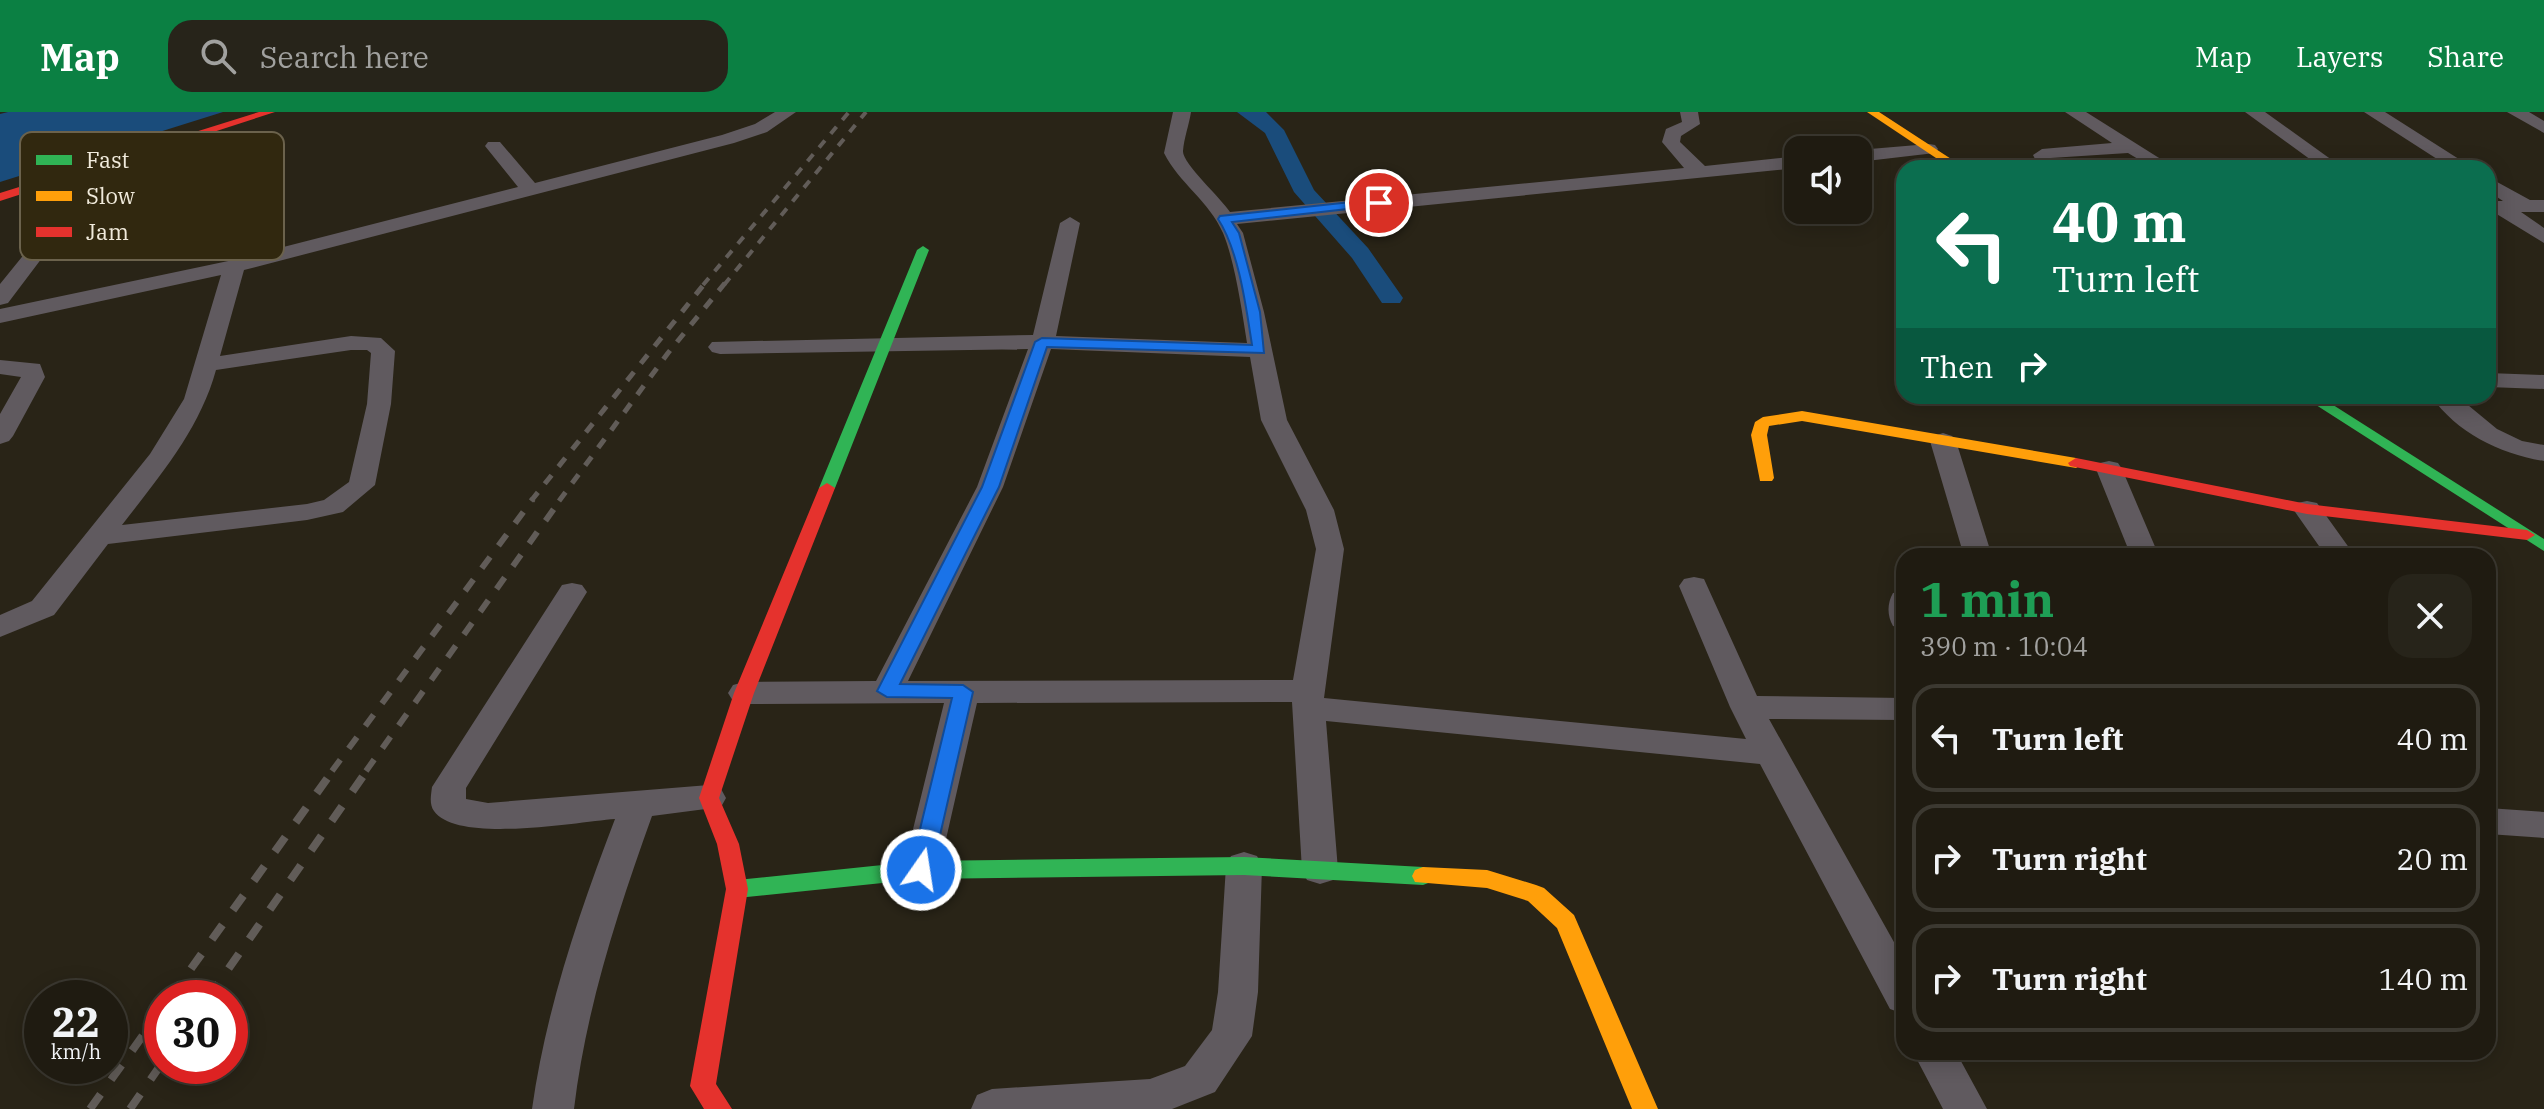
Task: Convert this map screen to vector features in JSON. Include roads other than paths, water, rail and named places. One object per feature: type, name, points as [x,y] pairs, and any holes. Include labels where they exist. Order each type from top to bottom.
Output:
[{"type":"street","points":[[207,132],[270,112]]},
{"type":"street","points":[[284,253],[728,139],[761,128],[787,112]]},
{"type":"street","points":[[1182,112],[1173,153],[1181,169],[1211,198],[1233,233],[1253,312],[1274,420],[1320,510],[1330,549],[1308,700],[1320,870]]},
{"type":"street","points":[[1689,112],[1691,124],[1672,133],[1671,142],[1702,173]]},
{"type":"street","points":[[1872,112],[1946,160]]},
{"type":"street","points":[[2074,112],[2152,160]]},
{"type":"street","points":[[2254,112],[2323,160]]},
{"type":"street","points":[[2373,112],[2451,160]]},
{"type":"street","points":[[2516,112],[2544,128]]},
{"type":"street","points":[[494,146],[531,190]]},
{"type":"street","points":[[2042,155],[2130,147]]},
{"type":"street","points":[[1872,155],[1929,149]]},
{"type":"street","points":[[1224,219],[1784,164]]},
{"type":"street","points":[[2496,187],[2535,206]]},
{"type":"street","points":[[0,197],[20,191]]},
{"type":"street","points":[[2496,207],[2535,206]]},
{"type":"street","points":[[2496,208],[2544,237]]},
{"type":"street","points":[[887,691],[990,487],[1051,317],[1070,223]]},
{"type":"street","points":[[719,1109],[703,1086],[737,889],[728,844],[709,798],[744,693],[923,250]]},
{"type":"street","points":[[3,315],[33,260]]},
{"type":"street","points":[[3,315],[257,260]]},
{"type":"street","points":[[0,627],[43,608],[161,457],[196,399],[234,266]]},
{"type":"street","points":[[720,347],[1042,342],[1259,350]]},
{"type":"street","points":[[101,536],[307,512],[333,506],[362,485],[379,404],[383,351],[373,343],[351,343],[205,365]]},
{"type":"street","points":[[0,367],[32,369],[33,377],[0,436]]},
{"type":"street","points":[[2496,380],[2544,382]]},
{"type":"street","points":[[2322,404],[2544,546]]},
{"type":"street","points":[[2452,404],[2493,439],[2514,448],[2544,453]]},
{"type":"street","points":[[1766,478],[1759,435],[1763,422],[1802,416],[2109,469],[2307,509],[2527,535]]},
{"type":"street","points":[[1943,441],[1976,548]]},
{"type":"street","points":[[2109,469],[2142,548]]},
{"type":"street","points":[[2307,509],[2335,548]]},
{"type":"street","points":[[1694,586],[1746,707],[1896,982]]},
{"type":"street","points":[[572,592],[449,787],[448,805],[463,814],[488,816],[709,798]]},
{"type":"street","points":[[744,693],[887,691],[1308,700],[1771,753]]},
{"type":"street","points":[[921,870],[963,692]]},
{"type":"street","points":[[1746,707],[1896,709]]},
{"type":"street","points":[[553,1109],[559,1062],[596,919],[639,802]]},
{"type":"street","points":[[2496,822],[2544,825]]},
{"type":"street","points":[[992,1109],[1150,1098],[1200,1079],[1232,1036],[1238,992],[1244,866]]},
{"type":"street","points":[[737,889],[921,870],[1244,866],[1487,879],[1536,894],[1566,922],[1645,1109]]},
{"type":"street","points":[[1938,1060],[1966,1109]]},
{"type":"water","points":[[223,112],[159,132],[20,132],[20,176],[0,182],[0,114]]},
{"type":"waterway","points":[[1247,112],[1258,115],[1274,130],[1305,192],[1360,253],[1391,298]]},
{"type":"railway","points":[[703,285],[849,112]]},
{"type":"railway","points":[[724,285],[866,112]]},
{"type":"railway","points":[[531,501],[705,283]]},
{"type":"railway","points":[[559,501],[668,353],[725,283]]},
{"type":"railway","points":[[332,771],[533,499]]},
{"type":"railway","points":[[366,771],[561,499]]},
{"type":"railway","points":[[183,980],[334,769]]},
{"type":"railway","points":[[221,980],[368,769]]},
{"type":"railway","points":[[90,1109],[144,1034]]},
{"type":"railway","points":[[130,1109],[147,1084]]}]
